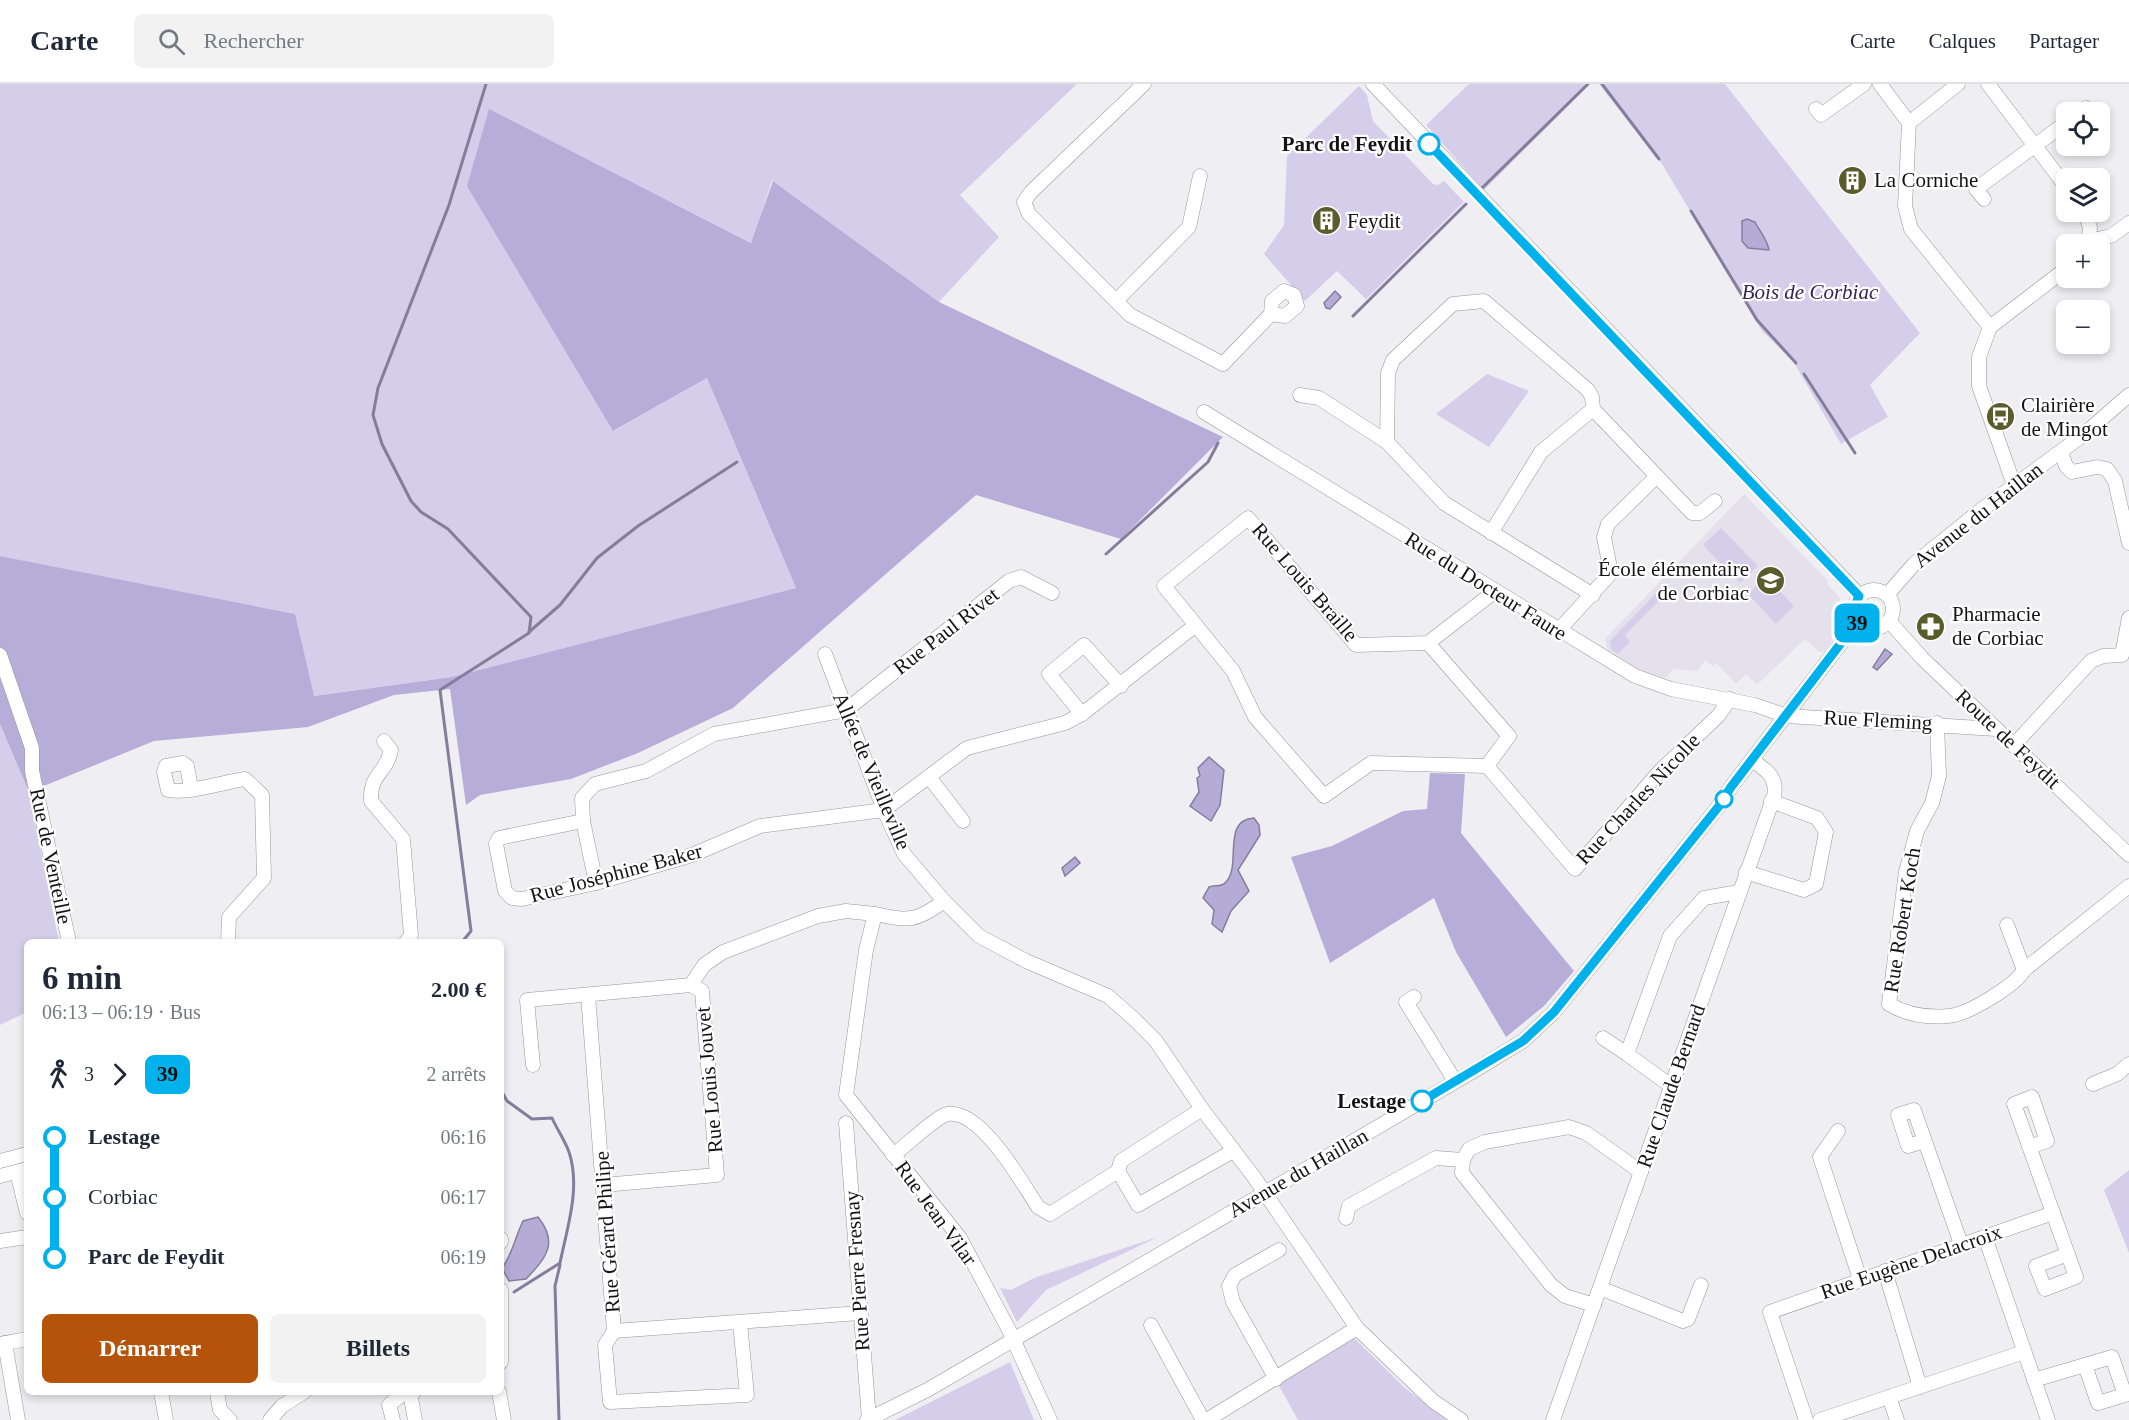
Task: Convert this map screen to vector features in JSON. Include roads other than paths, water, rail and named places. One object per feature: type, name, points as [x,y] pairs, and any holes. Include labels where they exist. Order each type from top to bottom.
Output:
[{"type":"street","points":[[1144,84],[1024,202],[1029,214],[1130,315],[1223,364],[1271,314]]},
{"type":"street","points":[[1373,84],[1859,596]]},
{"type":"street","points":[[1816,109],[1821,115],[1864,84]]},
{"type":"street","points":[[1880,84],[1910,123],[1905,206],[1911,229],[1990,327]]},
{"type":"street","points":[[1910,123],[1958,84]]},
{"type":"street","points":[[1988,84],[2056,174]]},
{"type":"street","points":[[1984,199],[1976,189],[2056,130]]},
{"type":"street","points":[[1116,301],[1189,228],[1200,176]]},
{"type":"street","points":[[2110,236],[2129,223]]},
{"type":"street","points":[[2014,485],[1979,386],[1978,357],[1990,327],[2056,276]]},
{"type":"street","points":[[1387,442],[1388,373],[1393,360],[1454,304],[1484,301],[1588,390],[1592,397],[1593,409],[1692,513],[1700,513],[1715,501]]},
{"type":"street","points":[[1300,395],[1319,398],[1387,442],[1444,503],[1593,595]]},
{"type":"street","name":"Avenue du Haillan","points":[[1887,595],[1914,564],[2127,400]]},
{"type":"street","points":[[1491,533],[1541,452],[1593,409]]},
{"type":"street","name":"Rue du Docteur Faure","points":[[1204,412],[1494,592],[1635,676],[1671,689],[1730,699],[1792,716]]},
{"type":"street","points":[[2061,452],[2072,472],[2097,467],[2107,469],[2115,481],[2129,543]]},
{"type":"street","points":[[1558,631],[1611,573],[1604,537],[1608,524],[1656,477]]},
{"type":"street","name":"Rue Louis Braille","points":[[1428,644],[1356,645],[1248,518],[1164,586],[1233,671],[1255,717],[1324,796],[1371,763],[1487,766]]},
{"type":"street","name":"Rue Paul Rivet","points":[[846,710],[1009,580],[1021,577],[1052,593]]},
{"type":"street","points":[[1873,590],[1887,595],[1893,608],[1889,621],[1882,626],[1862,624],[1854,608],[1859,596],[1873,590]]},
{"type":"street","points":[[1487,766],[1509,736],[1428,644],[1494,592]]},
{"type":"street","points":[[2014,746],[2091,661],[2103,656],[2125,656],[2129,618]]},
{"type":"street","name":"Route de Feydit","points":[[1889,621],[1922,658],[2129,855]]},
{"type":"street","name":"Avenue du Haillan","points":[[868,1420],[912,1398],[1523,1041],[1548,1018],[1756,762],[1862,624]]},
{"type":"street","points":[[884,810],[967,748],[1065,723],[1082,714],[1121,686],[1196,625]]},
{"type":"street","points":[[1082,714],[1049,674],[1084,645],[1121,686]]},
{"type":"street","name":"Allée de Vieilleville","points":[[825,654],[884,810],[904,854],[944,901],[979,936],[1026,961],[1108,996],[1156,1041],[1202,1109],[1265,1192],[1358,1329],[1433,1401],[1461,1420]]},
{"type":"street","name":"Rue de Venteille","points":[[0,655],[21,722],[24,750],[32,771],[68,939]]},
{"type":"street","name":"Rue Charles Nicolle","points":[[1487,766],[1575,869],[1660,771],[1718,716],[1730,699]]},
{"type":"street","points":[[596,883],[583,821],[582,798],[595,784],[646,771],[714,734],[846,710]]},
{"type":"street","name":"Rue Fleming","points":[[1792,716],[1937,723],[1996,729]]},
{"type":"street","name":"Rue Robert Koch","points":[[1937,723],[1939,776],[1932,803],[1917,831],[1906,872],[1889,1004],[1905,1013],[1951,1016],[1990,998],[2018,980],[2024,970],[2129,886]]},
{"type":"street","points":[[384,741],[391,750],[389,761],[373,778],[371,801],[403,839],[411,935],[408,939]]},
{"type":"street","name":"Rue Claude Bernard","points":[[1553,1420],[1775,791],[1774,781],[1756,762]]},
{"type":"street","points":[[928,777],[963,821]]},
{"type":"street","points":[[191,789],[245,779],[255,785],[262,795],[264,878],[229,917],[228,939]]},
{"type":"street","points":[[1746,872],[1804,890],[1816,884],[1826,832],[1817,818],[1771,801]]},
{"type":"street","name":"Rue Joséphine Baker","points":[[583,821],[499,838],[496,844],[505,891],[512,898],[522,899],[596,883],[692,855],[760,826],[884,810]]},
{"type":"street","points":[[1627,1054],[1670,936],[1704,898],[1739,892]]},
{"type":"street","points":[[533,1065],[527,1000],[691,985],[704,965],[729,949],[818,915],[846,911],[908,919],[923,916],[944,901]]},
{"type":"street","name":"Rue Jean Vilar","points":[[875,914],[866,951],[846,1095],[960,1238],[1050,1420]]},
{"type":"street","points":[[2007,925],[2024,970]]},
{"type":"street","name":"Rue Louis Jouvet","points":[[603,1185],[717,1175],[702,991],[691,985]]},
{"type":"street","name":"Rue Gérard Philipe","points":[[588,995],[614,1331],[860,1313]]},
{"type":"street","points":[[1414,997],[1406,1002],[1455,1081]]},
{"type":"street","points":[[1603,1038],[1671,1086]]},
{"type":"street","points":[[2093,1084],[2117,1074],[2129,1064]]},
{"type":"street","points":[[893,1155],[946,1114],[959,1114],[990,1136],[1038,1207],[1050,1214],[1118,1171],[1121,1161],[1202,1109]]},
{"type":"street","name":"Rue Pierre Fresnay","points":[[846,1123],[868,1420]]},
{"type":"street","points":[[1594,1305],[1565,1296],[1551,1285],[1462,1173],[1463,1160],[1469,1149],[1485,1142],[1569,1127],[1586,1133],[1641,1172]]},
{"type":"street","points":[[1838,1131],[1821,1157],[1860,1279]]},
{"type":"street","points":[[1924,1141],[1961,1244]]},
{"type":"street","points":[[2029,1147],[2068,1254]]},
{"type":"street","points":[[1118,1171],[1138,1204],[1233,1151]]},
{"type":"street","points":[[0,1161],[24,1155]]},
{"type":"street","points":[[1346,1218],[1349,1206],[1436,1158],[1463,1160]]},
{"type":"street","points":[[0,1176],[22,1171],[24,1188]]},
{"type":"street","name":"Rue Eugène Delacroix","points":[[1806,1420],[1770,1312],[2053,1213]]},
{"type":"street","points":[[0,1240],[24,1237]]},
{"type":"street","points":[[1985,1237],[2048,1420]]},
{"type":"street","points":[[1276,1378],[1233,1302],[1229,1286],[1235,1275],[1279,1250]]},
{"type":"street","points":[[1885,1271],[1920,1386]]},
{"type":"street","points":[[1600,1288],[1683,1322],[1688,1319],[1701,1285]]},
{"type":"street","points":[[614,1331],[606,1345],[610,1402],[747,1395],[740,1323]]},
{"type":"street","points":[[1151,1324],[1211,1419],[1358,1329]]},
{"type":"street","points":[[18,1420],[2,1343],[24,1339]]},
{"type":"street","points":[[1820,1420],[2024,1352]]},
{"type":"street","points":[[2034,1380],[2085,1365]]},
{"type":"street","points":[[162,1395],[166,1420]]},
{"type":"street","points":[[218,1395],[220,1410],[230,1420]]},
{"type":"street","points":[[270,1420],[282,1406],[299,1395]]},
{"type":"street","points":[[393,1420],[389,1405],[400,1395]]},
{"type":"street","points":[[412,1395],[416,1420]]},
{"type":"street","points":[[500,1395],[504,1420]]},
{"type":"street","points":[[1889,1397],[1897,1420]]},
{"type":"waterway","points":[[464,939],[471,931],[440,690],[529,633],[531,617],[448,529],[421,512],[411,501],[382,444],[373,415],[378,388],[449,205],[486,84]]},
{"type":"waterway","points":[[1480,190],[1588,84]]},
{"type":"waterway","points":[[1602,84],[1659,159]]},
{"type":"waterway","points":[[1353,316],[1466,204]]},
{"type":"waterway","points":[[1691,211],[1757,320],[1796,363]]},
{"type":"waterway","points":[[1804,374],[1855,453]]},
{"type":"waterway","points":[[1106,554],[1208,462],[1218,443]]},
{"type":"waterway","points":[[529,632],[560,605],[597,558],[638,526],[737,462]]},
{"type":"waterway","points":[[504,1096],[507,1101],[532,1119],[552,1118],[569,1152],[574,1180],[572,1208],[560,1263],[514,1292]]},
{"type":"waterway","points":[[559,1420],[555,1286],[560,1265]]},
{"type":"place","name":"Parc de Feydit","points":[[1429,144]]},
{"type":"place","name":"La Corniche","points":[[1853,180]]},
{"type":"place","name":"Feydit","points":[[1326,221]]},
{"type":"place","name":"Clairière de Mingot","points":[[2000,417]]},
{"type":"place","name":"École élémentaire de Corbiac","points":[[1770,581]]},
{"type":"place","name":"Pharmacie de Corbiac","points":[[1931,626]]},
{"type":"place","name":"Lestage","points":[[1422,1101]]},
{"type":"park label","name":"Bois de Corbiac","points":[[1810,292]]}]
